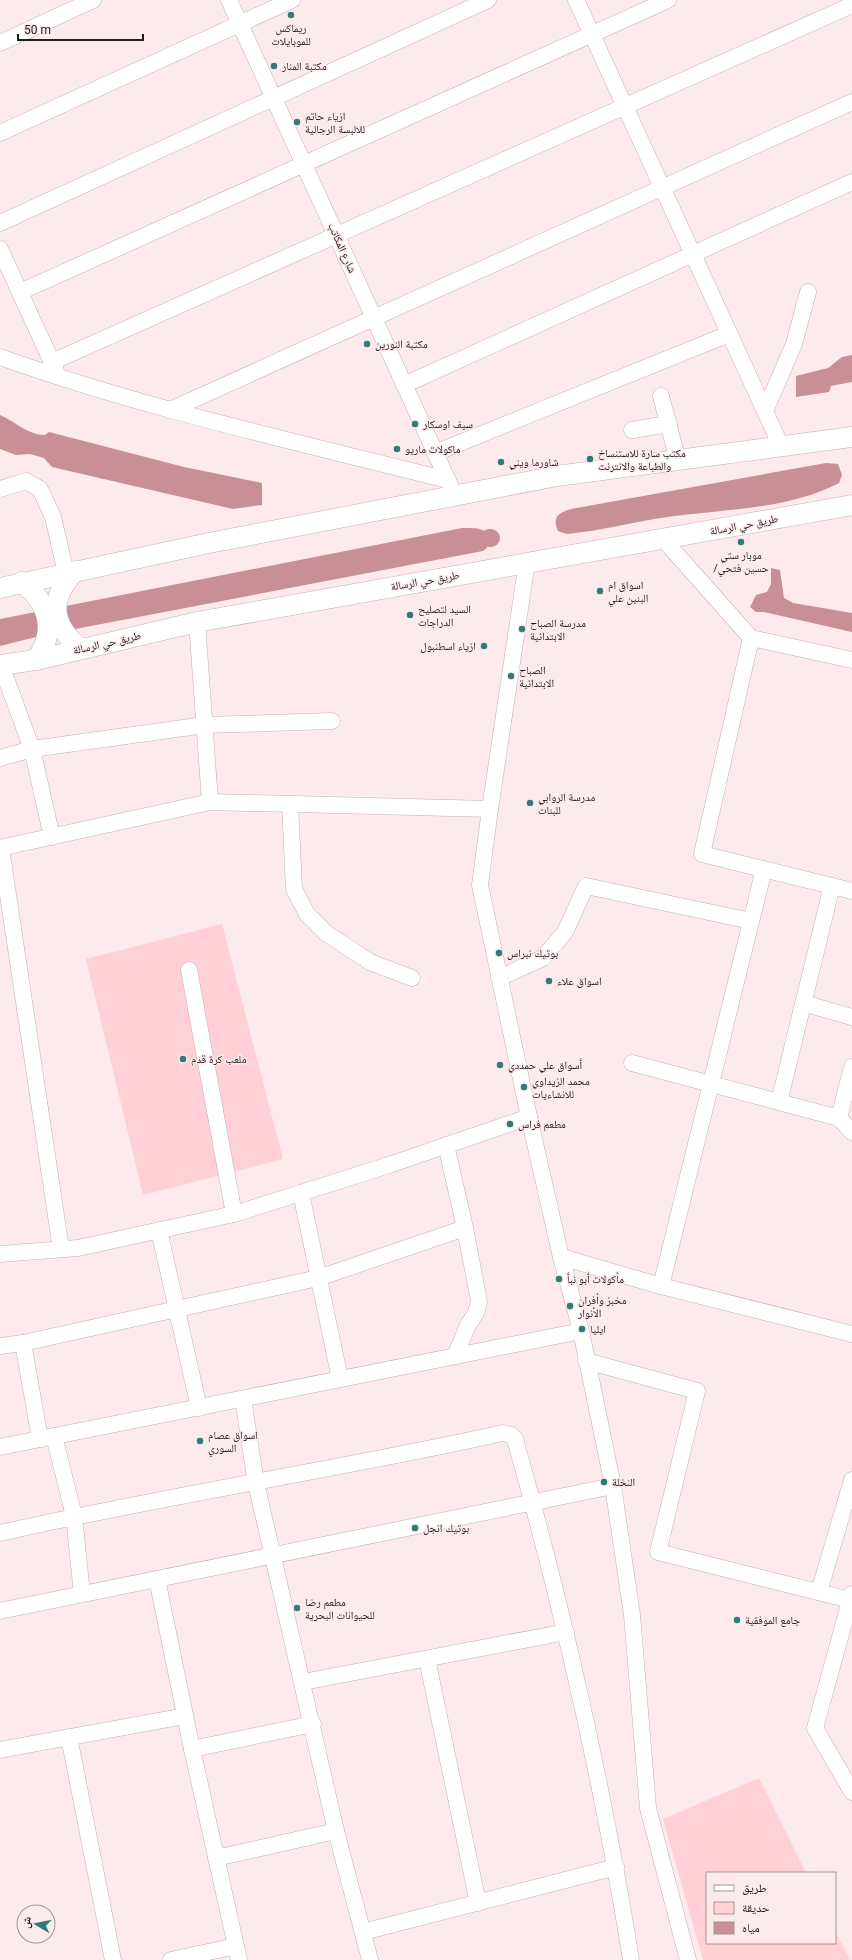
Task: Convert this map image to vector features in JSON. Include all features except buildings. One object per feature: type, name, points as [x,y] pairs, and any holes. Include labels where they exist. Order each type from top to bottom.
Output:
[{"type":"main road","points":[[0,588],[20,582],[67,578],[208,543],[451,488],[678,461],[852,437]]},
{"type":"main road","name":"طريق حي الرسالة","points":[[1,665],[41,653],[76,645],[197,622],[527,562],[664,540],[852,505]]},
{"type":"main road","points":[[67,578],[57,602],[57,617],[62,630],[76,645]]},
{"type":"main road","points":[[20,582],[36,597],[46,615],[48,625],[41,653]]},
{"type":"street","points":[[0,43],[93,0]]},
{"type":"street","name":"شارع المكاتب","points":[[229,0],[451,488]]},
{"type":"street","points":[[0,133],[292,0]]},
{"type":"street","points":[[0,223],[488,0]]},
{"type":"street","points":[[576,0],[781,446]]},
{"type":"street","points":[[20,292],[668,0]]},
{"type":"street","points":[[52,362],[852,5]]},
{"type":"street","points":[[170,410],[852,102]]},
{"type":"street","points":[[404,384],[852,182]]},
{"type":"street","points":[[0,248],[59,378]]},
{"type":"street","points":[[764,411],[794,344],[808,292]]},
{"type":"street","points":[[435,453],[729,334]]},
{"type":"street","points":[[0,357],[59,378],[451,488]]},
{"type":"street","points":[[661,396],[678,461]]},
{"type":"street","points":[[632,430],[669,424]]},
{"type":"street","points":[[0,489],[26,481],[40,489],[54,517],[67,578]]},
{"type":"street","points":[[664,540],[751,638],[852,660]]},
{"type":"street","points":[[527,562],[480,885],[529,1117],[561,1257],[581,1331],[613,1486],[632,1615],[648,1808],[688,1960]]},
{"type":"street","points":[[197,622],[210,802]]},
{"type":"street","points":[[751,638],[702,854],[852,891]]},
{"type":"street","points":[[1,665],[32,749],[52,837]]},
{"type":"street","points":[[0,758],[32,749],[205,725],[332,721]]},
{"type":"street","points":[[61,1249],[0,848],[210,802],[490,809]]},
{"type":"street","points":[[290,804],[294,888],[307,914],[326,933],[370,962],[412,978]]},
{"type":"street","points":[[661,1286],[764,870]]},
{"type":"street","points":[[499,978],[542,958],[566,932],[586,886],[751,921]]},
{"type":"street","points":[[779,1102],[832,886]]},
{"type":"street","points":[[189,970],[234,1214]]},
{"type":"street","points":[[803,1003],[852,1018]]},
{"type":"street","points":[[632,1063],[839,1118],[852,1132]]},
{"type":"street","points":[[839,1118],[852,1067]]},
{"type":"street","points":[[0,1254],[78,1248],[234,1214],[529,1117]]},
{"type":"street","points":[[446,1145],[465,1228],[479,1301],[476,1313],[468,1325],[455,1356]]},
{"type":"street","points":[[301,1193],[340,1379]]},
{"type":"street","points":[[0,1346],[23,1343],[318,1278],[465,1228]]},
{"type":"street","points":[[160,1230],[199,1408]]},
{"type":"street","points":[[561,1257],[661,1286],[852,1334]]},
{"type":"street","points":[[0,1447],[581,1331]]},
{"type":"street","points":[[23,1343],[47,1438],[74,1516],[82,1594]]},
{"type":"street","points":[[586,1361],[697,1391],[658,1552],[819,1592],[851,1597],[815,1728],[852,1792]]},
{"type":"street","points":[[243,1399],[256,1483],[313,1724],[336,1831],[370,1960]]},
{"type":"street","points":[[0,1533],[74,1516],[404,1455],[503,1433],[511,1435],[515,1439],[533,1503],[566,1632],[616,1867],[631,1960]]},
{"type":"street","points":[[819,1592],[852,1480]]},
{"type":"street","points":[[0,1611],[613,1486]]},
{"type":"street","points":[[157,1579],[192,1749],[238,1953],[171,1960]]},
{"type":"street","points":[[303,1682],[566,1632]]},
{"type":"street","points":[[427,1659],[478,1904]]},
{"type":"street","points":[[0,1750],[185,1716]]},
{"type":"street","points":[[192,1749],[313,1724]]},
{"type":"street","points":[[69,1737],[113,1960]]},
{"type":"street","points":[[216,1858],[336,1831]]},
{"type":"street","points":[[363,1932],[478,1904],[616,1867]]},
{"type":"green space","name":"ملعب كرة قدم","points":[[222,924],[283,1159],[143,1195],[86,959]]},
{"type":"green space","points":[[759,1778],[806,1872],[706,1872],[706,1944],[836,1944],[836,1933],[850,1960],[703,1960],[663,1819]]},
{"type":"water","points":[[852,355],[852,382],[831,386],[829,392],[796,397],[796,376],[828,368],[842,357]]},
{"type":"water","points":[[0,415],[33,433],[45,435],[49,432],[184,467],[262,483],[262,505],[233,509],[52,467],[44,458],[30,454],[16,455],[0,449]]},
{"type":"water","points":[[826,463],[838,464],[842,475],[839,483],[819,492],[777,504],[667,517],[580,533],[567,534],[558,531],[556,526],[557,516],[571,509]]},
{"type":"water","points":[[462,528],[474,528],[485,532],[488,541],[487,548],[483,551],[44,635],[0,646],[0,619]]},
{"type":"water","points":[[771,568],[780,570],[784,598],[793,603],[852,613],[852,632],[764,612],[756,612],[750,607],[756,595],[767,592],[771,584]]},
{"type":"place","name":"ريماكس للموبايلات","points":[[291,15]]},
{"type":"place","name":"مكتبة المنار","points":[[274,66]]},
{"type":"place","name":"ازياء حاتم للالبسة الرجالية","points":[[297,122]]},
{"type":"place","name":"مكتبة النورين","points":[[367,344]]},
{"type":"place","name":"سيف اوسكار","points":[[415,424]]},
{"type":"place","name":"ماكولات ماريو","points":[[397,449]]},
{"type":"place","name":"مكتب سارة للاستنساخ والطباعة والانترنت","points":[[590,459]]},
{"type":"place","name":"شاورما ويني","points":[[501,462]]},
{"type":"place","name":"موبار ستي /حسين فتحي","points":[[741,542]]},
{"type":"place","name":"اسواق ام البنين علي","points":[[600,591]]},
{"type":"place","name":"السيد لتصليح الدراجات","points":[[410,615]]},
{"type":"place","name":"مدرسة الصباح الابتدائية","points":[[522,629]]},
{"type":"place","name":"ازياء اسطنبول","points":[[484,646]]},
{"type":"place","name":"الصباح الابتدائية","points":[[511,676]]},
{"type":"place","name":"مدرسة الروابي للبنات","points":[[530,803]]},
{"type":"place","name":"بوتيك نبراس","points":[[499,953]]},
{"type":"place","name":"اسواق علاء","points":[[549,981]]},
{"type":"place","name":"ملعب كرة قدم","points":[[183,1059]]},
{"type":"place","name":"ٲسواق علي حمددي","points":[[500,1065]]},
{"type":"place","name":"محمد الزيداوي للانشاءيات","points":[[524,1087]]},
{"type":"place","name":"مطعم فراس","points":[[510,1124]]},
{"type":"place","name":"مأكولات ٲبو نبٲ","points":[[559,1279]]},
{"type":"place","name":"مخبز وأفران الأنوار","points":[[570,1306]]},
{"type":"place","name":"ايليا","points":[[582,1329]]},
{"type":"place","name":"اسواق عصام السوري","points":[[200,1441]]},
{"type":"place","name":"النخلة","points":[[604,1482]]},
{"type":"place","name":"بوتيك انجل","points":[[415,1528]]},
{"type":"place","name":"مطعم رضا للحيوانات البحرية","points":[[297,1608]]},
{"type":"place","name":"جامع الموفقية","points":[[737,1620]]}]
